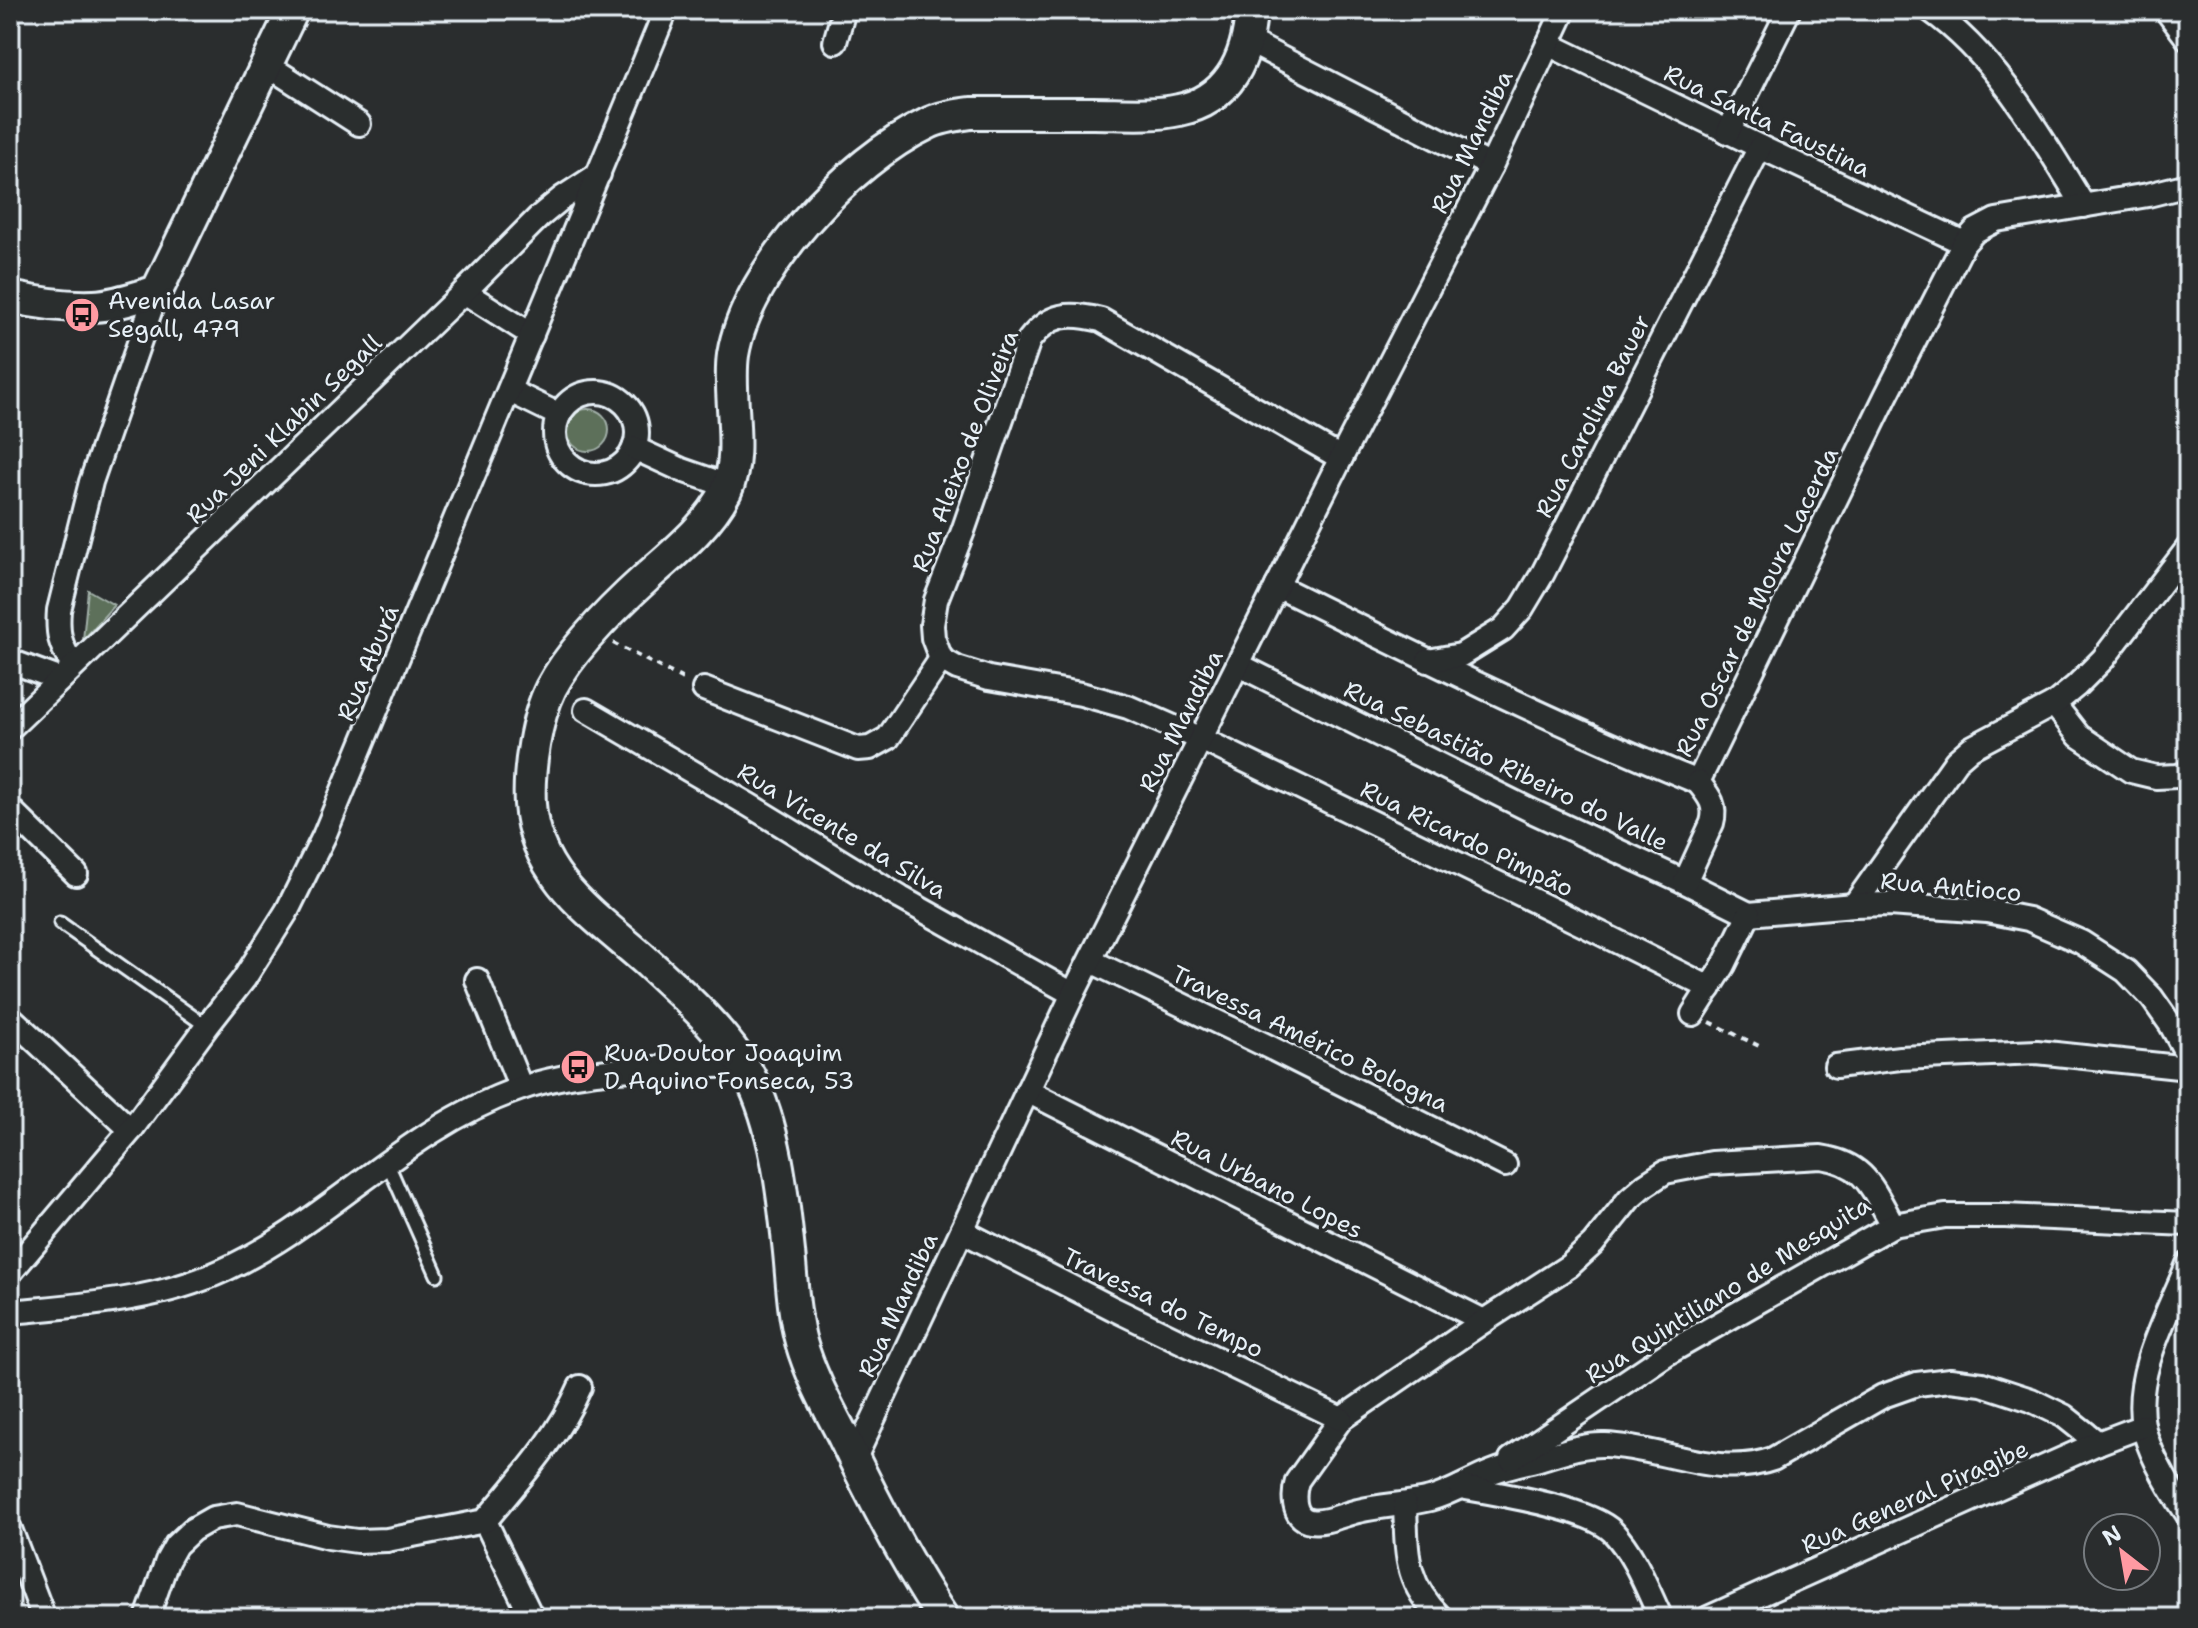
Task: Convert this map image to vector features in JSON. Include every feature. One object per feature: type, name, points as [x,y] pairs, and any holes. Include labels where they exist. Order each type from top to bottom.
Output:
[{"type":"street","points":[[10,661],[66,672],[58,630],[59,610],[91,482],[157,291],[293,10]]},
{"type":"street","name":"Rua Aburá","points":[[10,1273],[131,1130],[244,979],[287,911],[324,836],[666,10]]},
{"type":"street","points":[[835,42],[844,10]]},
{"type":"street","points":[[943,1618],[917,1580],[854,1460],[801,1345],[778,1173],[765,1115],[750,1078],[688,1000],[555,878],[542,853],[530,805],[532,764],[539,724],[551,688],[576,652],[626,596],[694,534],[712,514],[728,486],[734,452],[731,378],[742,319],[765,273],[821,205],[888,147],[928,123],[952,116],[971,113],[1143,113],[1179,110],[1202,103],[1233,77],[1248,41],[1251,10]]},
{"type":"street","name":"Rua Mandiba","points":[[854,1460],[1073,994],[1491,166],[1564,10]]},
{"type":"street","points":[[1728,132],[1789,10]]},
{"type":"street","points":[[1930,10],[1964,39],[1991,68],[2084,206]]},
{"type":"street","points":[[2166,10],[2188,39]]},
{"type":"street","points":[[1248,41],[1491,166]]},
{"type":"street","name":"Rua Santa Faustina","points":[[1548,44],[1964,243]]},
{"type":"street","points":[[267,65],[359,124]]},
{"type":"street","name":"Rua Carolina Bauer","points":[[1428,661],[1461,655],[1503,629],[1522,608],[1543,573],[1760,147]]},
{"type":"street","name":"Rua Jeni Klabin Segall","points":[[10,728],[539,217],[599,174]]},
{"type":"street","points":[[1964,243],[1975,231],[1996,220],[2188,185]]},
{"type":"street","name":"Rua Oscar de Moura Lacerda","points":[[1277,586],[1570,728],[1698,782],[1964,243]]},
{"type":"street","points":[[10,297],[96,306],[157,291]]},
{"type":"street","points":[[464,292],[532,335]]},
{"type":"street","name":"Rua Aleixo de Oliveira","points":[[941,659],[933,638],[936,600],[1029,340],[1039,327],[1055,318],[1077,314],[1101,320],[1341,458]]},
{"type":"street","points":[[510,391],[559,415]]},
{"type":"street","points":[[588,393],[612,396],[630,412],[635,423],[634,448],[619,467],[597,474],[585,473],[564,460],[558,450],[555,426],[559,415],[576,398],[588,393]]},
{"type":"street","points":[[634,448],[682,470],[728,486]]},
{"type":"street","points":[[1854,905],[1956,761],[1971,748],[2054,704],[2076,686],[2103,659],[2188,548]]},
{"type":"street","points":[[704,689],[858,749],[870,748],[888,738],[941,659],[957,668],[989,678],[1109,700],[1201,739]]},
{"type":"street","name":"Rua Sebastião Ribeiro do Valle","points":[[1239,665],[1520,805],[1749,914]]},
{"type":"street","points":[[2054,704],[2079,736],[2131,771],[2156,777],[2188,773]]},
{"type":"street","name":"Rua Vicente da Silva","points":[[586,710],[901,898],[1073,994]]},
{"type":"street","name":"Rua Ricardo Pimpão","points":[[1201,739],[1710,988]]},
{"type":"street","points":[[1685,882],[1715,814],[1713,803],[1698,782]]},
{"type":"street","points":[[10,809],[76,874]]},
{"type":"street","name":"Rua Antioco","points":[[1749,914],[1889,904],[1987,911],[2028,919],[2081,942],[2126,971],[2152,998],[2188,1056]]},
{"type":"street","points":[[1693,1014],[1749,914]]},
{"type":"street","name":"Travessa Américo Bologna","points":[[1091,961],[1505,1165]]},
{"type":"street","points":[[477,980],[521,1088]]},
{"type":"street","points":[[10,1017],[131,1130]]},
{"type":"street","points":[[1836,1066],[1900,1058],[2037,1052],[2188,1068]]},
{"type":"street","points":[[10,1312],[140,1296],[223,1271],[259,1252],[387,1161],[465,1112],[521,1088],[601,1072],[742,1065]]},
{"type":"street","name":"Rua Urbano Lopes","points":[[1027,1091],[1484,1321]]},
{"type":"street","name":"Rua Quintiliano de Mesquita","points":[[1405,1505],[1362,1510],[1311,1522],[1303,1519],[1296,1509],[1294,1491],[1297,1481],[1341,1419],[1569,1266],[1593,1244],[1629,1199],[1645,1185],[1665,1172],[1681,1167],[1821,1157],[1849,1164],[1864,1175],[1893,1225],[1668,1353],[1493,1471]]},
{"type":"street","points":[[1893,1225],[1945,1216],[2188,1224]]},
{"type":"street","name":"Travessa do Tempo","points":[[962,1231],[1341,1419]]},
{"type":"street","points":[[2188,1264],[2155,1339],[2142,1399],[2143,1426],[2174,1494],[2188,1515]]},
{"type":"street","points":[[1441,1618],[1412,1578],[1408,1564],[1405,1505],[1434,1498],[1493,1471],[1563,1452],[1602,1445],[1719,1465],[1758,1465],[1883,1396],[1917,1384],[1950,1380],[1982,1384],[2031,1400],[2064,1416],[2098,1443]]},
{"type":"street","points":[[147,1618],[167,1561],[176,1545],[192,1530],[213,1518],[237,1514],[328,1537],[357,1541],[387,1540],[485,1521],[554,1436],[580,1387]]},
{"type":"street","name":"Rua General Piragibe","points":[[1708,1618],[2098,1443],[2143,1426]]},
{"type":"street","points":[[1460,1487],[1515,1496],[1588,1517],[1610,1529],[1626,1547],[1661,1618]]},
{"type":"street","points":[[485,1521],[532,1618]]},
{"type":"street","points":[[10,1529],[44,1618]]},
{"type":"lane","points":[[60,923],[208,1025]]},
{"type":"lane","points":[[387,1161],[437,1275]]},
{"type":"path","points":[[593,632],[704,689]]},
{"type":"path","points":[[1693,1014],[1763,1048]]},
{"type":"green space","points":[[588,409],[603,415],[609,430],[603,445],[588,451],[573,445],[567,430],[573,415]]},
{"type":"green space","points":[[88,590],[114,605],[83,640]]},
{"type":"place","name":"Avenida Lasar Segall, 479","points":[[82,315]]},
{"type":"place","name":"Rua Doutor Joaquim D Aquino Fonseca, 53","points":[[578,1067]]}]
